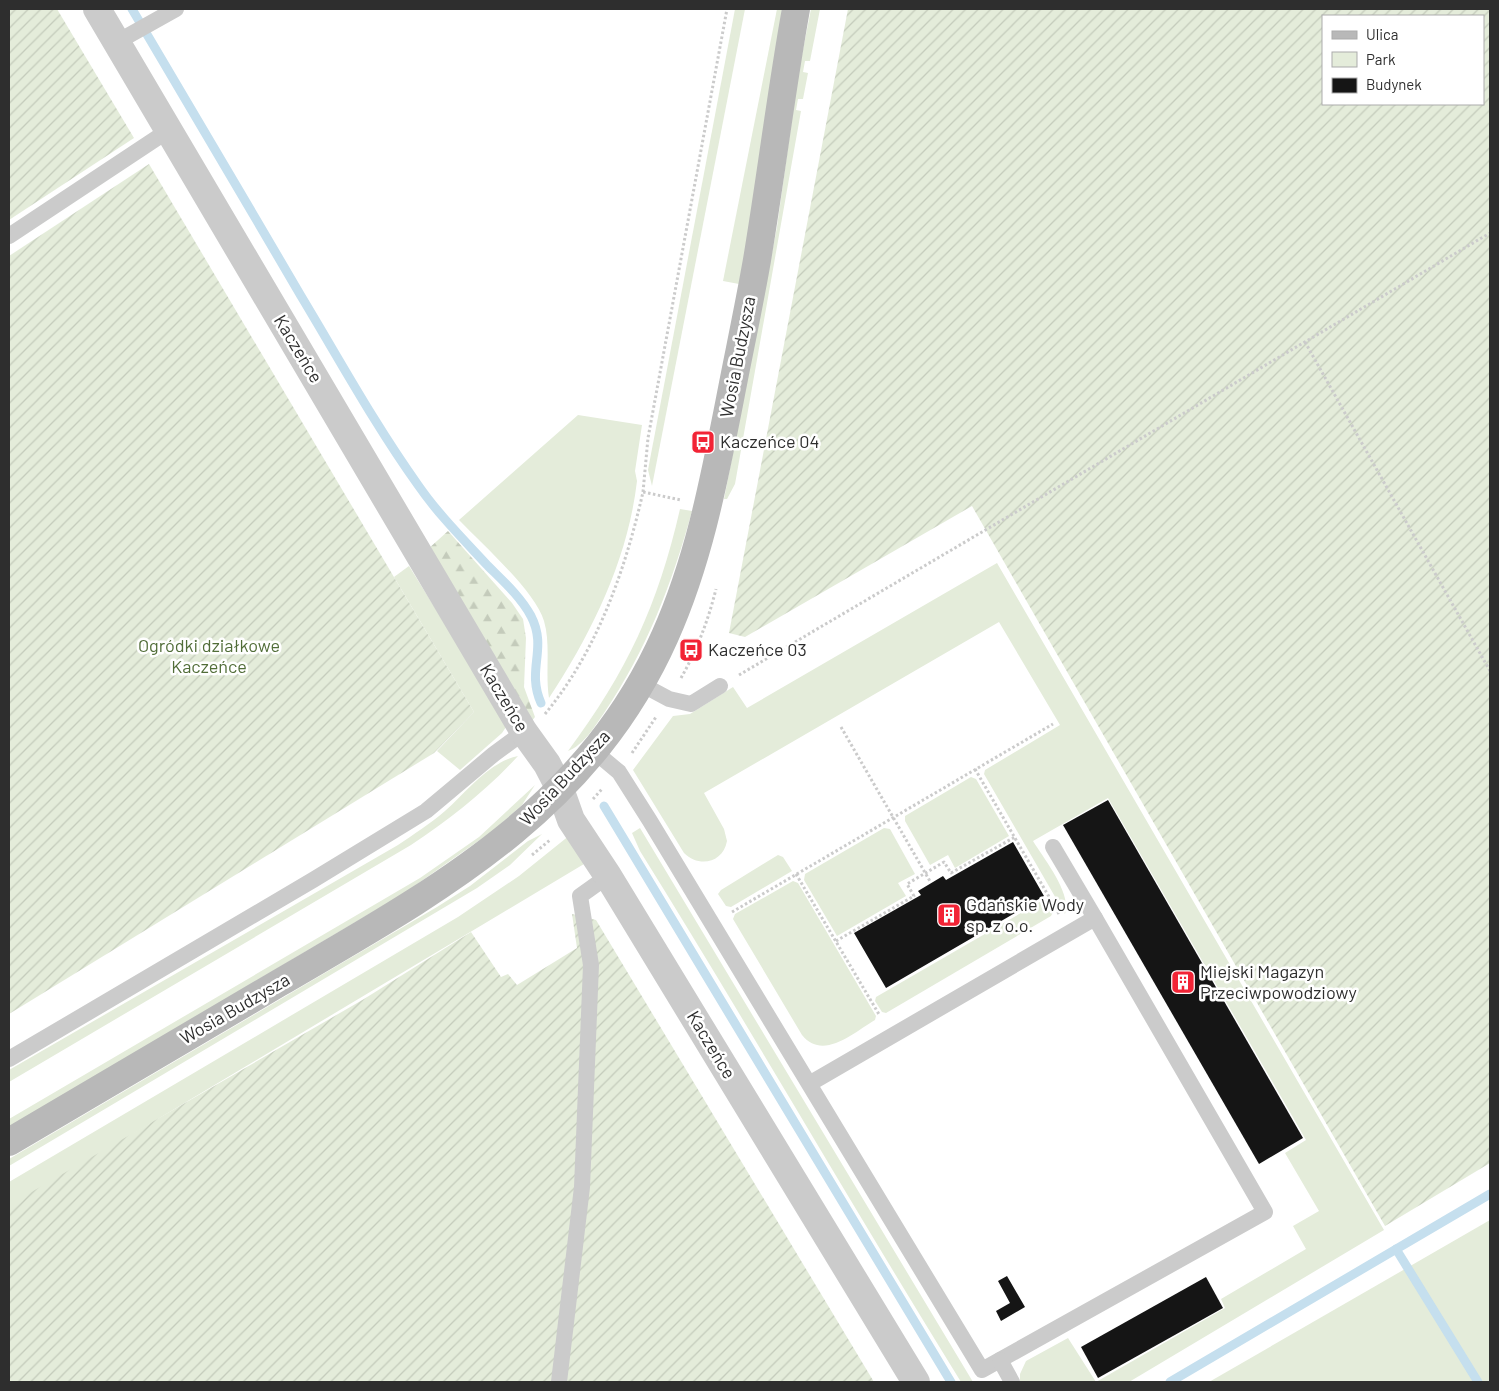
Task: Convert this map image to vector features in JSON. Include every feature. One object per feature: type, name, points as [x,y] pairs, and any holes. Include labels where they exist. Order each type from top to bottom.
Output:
[{"type":"street","name":"Kaczeńce","points":[[98,9],[123,39],[169,130],[524,732],[547,764],[560,789],[572,820],[916,1382]]},
{"type":"street","name":"Wosia Budzysza","points":[[9,1142],[350,942],[472,865],[524,824],[595,752],[641,684],[665,638],[685,587],[709,506],[756,263],[796,9]]},
{"type":"lane","points":[[123,39],[176,9]]},
{"type":"lane","points":[[9,236],[169,130]]},
{"type":"lane","points":[[641,684],[669,699],[691,704],[720,686]]},
{"type":"lane","points":[[9,1059],[313,880],[426,810],[524,732]]},
{"type":"lane","points":[[595,752],[619,772],[982,1370],[1265,1212],[1054,847]]},
{"type":"lane","points":[[560,1382],[582,1187],[591,965],[580,896],[608,876]]},
{"type":"lane","points":[[809,1084],[1095,918]]},
{"type":"lane","points":[[1000,1360],[1012,1382]]},
{"type":"path","points":[[524,732],[533,726],[554,703],[596,632],[630,548],[643,492],[648,438],[727,9]]},
{"type":"path","points":[[720,686],[1490,233]]},
{"type":"path","points":[[1305,342],[1490,671]]},
{"type":"path","points":[[643,492],[709,506]]},
{"type":"path","points":[[726,915],[1053,724]]},
{"type":"path","points":[[841,727],[931,883]]},
{"type":"path","points":[[975,770],[1070,932]]},
{"type":"path","points":[[836,941],[914,896],[907,884],[944,862],[951,873],[1015,837]]},
{"type":"path","points":[[796,874],[883,1021]]},
{"type":"green space","points":[[9,9],[57,9],[134,138],[9,220]]},
{"type":"green space","points":[[735,9],[745,9],[652,486],[648,470]]},
{"type":"green space","points":[[777,9],[782,9],[746,249],[739,284],[723,281]]},
{"type":"green space","points":[[811,9],[820,9],[810,61],[805,61],[803,72],[808,73],[803,99],[798,99],[796,110],[801,111],[735,484],[727,499],[724,499],[777,227],[798,75]]},
{"type":"green space","points":[[848,9],[1490,9],[1490,1163],[1385,1226],[972,506],[745,637],[729,633]]},
{"type":"green space","name":"Ogródki działkowe Kaczeńce","points":[[149,164],[474,712],[434,753],[9,1014],[9,256]]},
{"type":"green space","points":[[578,415],[642,425],[635,471],[637,481],[626,539],[617,567],[580,648],[549,698],[546,630],[539,609],[507,568],[459,520]]},
{"type":"green space","points":[[680,509],[692,511],[676,564],[657,615],[633,665],[597,724],[584,740],[568,751],[607,693],[624,665],[638,636],[662,576]]},
{"type":"green space","points":[[448,531],[512,603],[523,619],[526,638],[524,687],[535,717],[531,722],[427,550]]},
{"type":"green space","points":[[997,563],[1384,1230],[1129,1382],[1096,1382],[1225,1308],[1221,1299],[1306,1249],[1293,1226],[1319,1211],[1285,1153],[1306,1140],[1108,798],[1033,841],[1061,886],[1066,906],[1065,914],[984,774],[985,770],[1060,725],[999,622],[704,793],[724,829],[727,841],[721,854],[710,861],[696,861],[684,853],[633,770],[673,716],[690,714],[733,687],[747,708]]},
{"type":"green space","points":[[409,566],[505,721],[506,727],[502,733],[460,770],[437,751],[474,712],[394,577]]},
{"type":"green space","points":[[518,756],[467,804],[411,845],[9,1082],[9,1070],[398,845],[439,816],[487,771]]},
{"type":"green space","points":[[971,777],[976,779],[1009,836],[955,868],[948,855],[930,865],[905,821],[905,816]]},
{"type":"green space","points":[[535,785],[522,805],[494,830],[403,894],[9,1127],[9,1119],[420,878],[479,837]]},
{"type":"green space","points":[[640,828],[973,1382],[961,1382],[640,851],[632,833]]},
{"type":"green space","points":[[884,828],[890,829],[915,874],[898,883],[906,896],[837,936],[804,880],[805,874]]},
{"type":"green space","points":[[542,834],[510,865],[477,888],[9,1166],[9,1159],[437,907],[470,886],[528,841]]},
{"type":"green space","points":[[570,835],[589,861],[9,1208],[9,1182],[458,917],[519,876]]},
{"type":"green space","points":[[778,855],[783,857],[792,871],[731,907],[726,906],[718,894],[721,890]]},
{"type":"green space","points":[[793,881],[798,883],[876,1016],[875,1020],[848,1037],[829,1045],[819,1045],[810,1042],[802,1035],[733,919],[735,914]]},
{"type":"green space","points":[[1045,899],[1053,912],[1051,916],[886,1013],[882,1012],[875,1001],[876,997]]},
{"type":"green space","points":[[572,914],[596,920],[874,1382],[9,1382],[9,1205],[364,999],[471,932],[501,977],[508,974],[517,985],[577,948]]},
{"type":"green space","points":[[1490,1220],[1490,1382],[1209,1382]]},
{"type":"green space","points":[[1068,1338],[1096,1382],[1020,1382],[1020,1374],[1026,1361]]},
{"type":"building","name":"Miejski Magazyn Przeciwpowodziowy","points":[[1108,800],[1303,1138],[1259,1164],[1063,825]]},
{"type":"building","name":"Gdańskie Wody sp. z o.o.","points":[[1013,842],[1044,896],[886,988],[854,933],[921,895],[918,891],[943,876],[946,880]]},
{"type":"building","points":[[1007,1276],[1025,1307],[1001,1321],[996,1311],[1010,1303],[998,1281]]},
{"type":"building","points":[[1206,1277],[1223,1308],[1098,1378],[1081,1347]]},
{"type":"waterway","points":[[132,9],[358,392],[402,462],[443,517],[511,589],[531,616],[538,639],[536,680],[541,703]]},
{"type":"waterway","points":[[604,806],[951,1382]]},
{"type":"waterway","points":[[1170,1382],[1490,1194]]},
{"type":"waterway","points":[[1396,1249],[1478,1382]]},
{"type":"place","name":"Kaczeńce 04","points":[[703,442]]},
{"type":"place","name":"Kaczeńce 03","points":[[691,650]]},
{"type":"place","name":"Gdańskie Wody sp. z o.o.","points":[[949,915]]},
{"type":"place","name":"Miejski Magazyn Przeciwpowodziowy","points":[[1183,982]]}]
